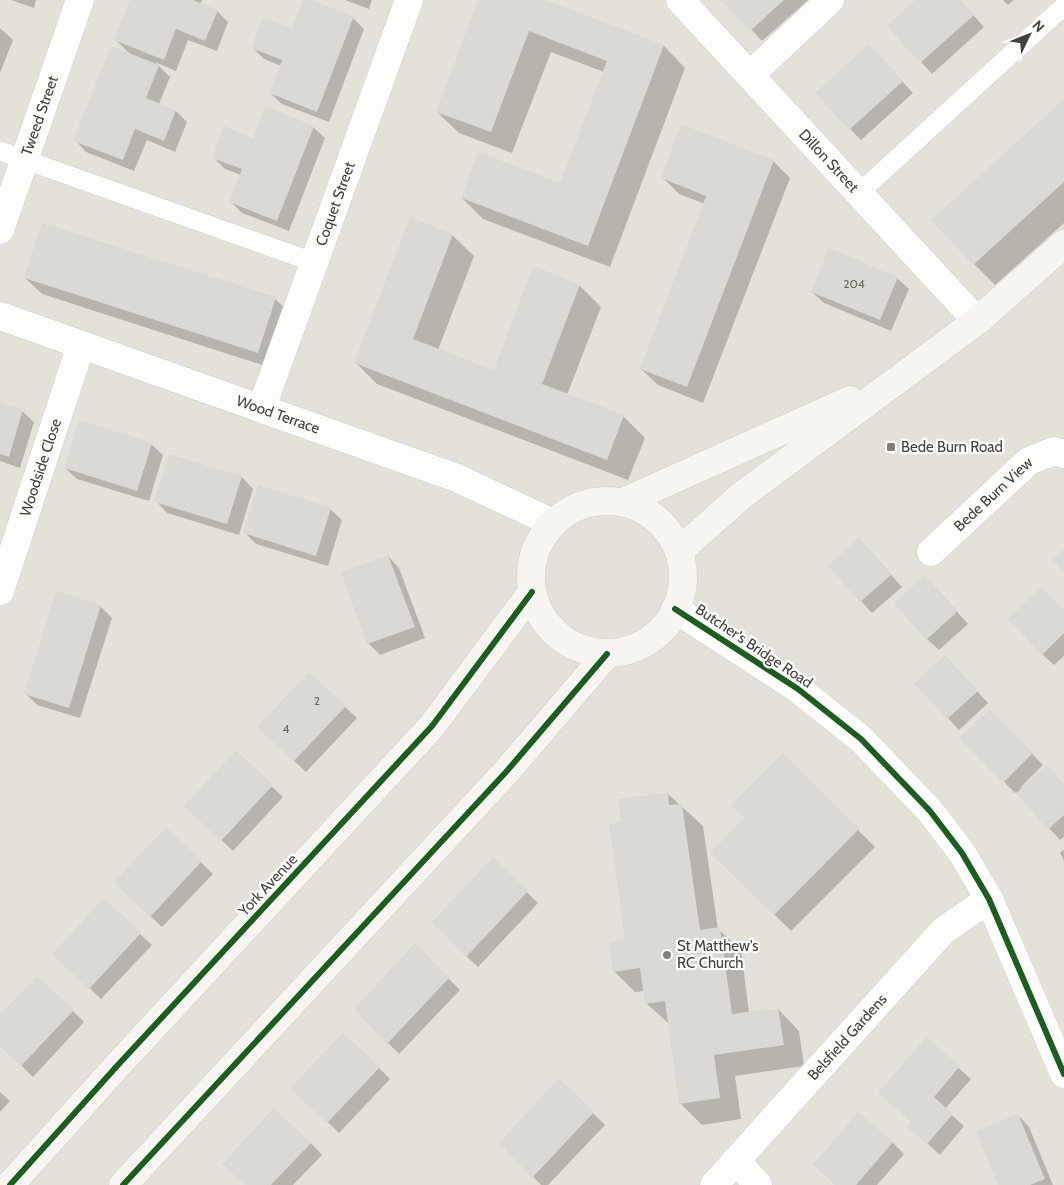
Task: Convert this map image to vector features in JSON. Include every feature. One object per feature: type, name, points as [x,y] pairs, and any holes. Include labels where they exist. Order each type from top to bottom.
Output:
[{"type":"main road","points":[[679,550],[741,496],[977,321],[1064,244]]},
{"type":"main road","points":[[623,502],[742,451],[902,376]]},
{"type":"main road","points":[[597,501],[623,502],[645,511],[666,528],[679,550],[684,577],[675,609],[663,629],[642,646],[607,654],[581,649],[558,636],[541,616],[532,592],[531,566],[538,544],[553,523],[575,507],[597,501]]},
{"type":"main road","name":"York Avenue","points":[[10,1185],[117,1066],[432,726],[532,592]]},
{"type":"main road","points":[[123,1185],[506,772],[607,654]]},
{"type":"street","name":"Tweed Street","points":[[0,230],[12,155],[80,0]]},
{"type":"street","name":"Coquet Street","points":[[262,407],[316,263],[409,0]]},
{"type":"street","name":"Dillon Street","points":[[680,0],[977,321]]},
{"type":"street","points":[[750,75],[830,0]]},
{"type":"street","name":"Wood Terrace","points":[[0,316],[262,407],[457,478],[553,523]]},
{"type":"street","name":"Woodside Close","points":[[0,591],[81,345]]},
{"type":"street","name":"Bede Burn View","points":[[931,552],[1029,461],[1054,452],[1064,454]]},
{"type":"street","name":"Butcher's Bridge Road","points":[[675,609],[798,689],[861,740],[930,810],[962,853],[989,899],[1064,1073]]},
{"type":"street","name":"Belsfield Gardens","points":[[714,1185],[943,931],[989,899]]},
{"type":"street","points":[[736,1160],[758,1185]]},
{"type":"lane","points":[[859,193],[1064,6]]},
{"type":"lane","points":[[12,155],[316,263]]},
{"type":"shaded area","points":[[0,0],[1064,0],[1064,1185],[0,1185]]},
{"type":"building","points":[[130,0],[193,0],[218,10],[205,41],[176,29],[164,60],[114,40]]},
{"type":"building","points":[[303,0],[311,0],[354,16],[317,112],[269,93],[282,60],[251,48],[263,17],[292,28]]},
{"type":"building","points":[[478,0],[545,0],[664,45],[588,246],[461,198],[478,152],[560,183],[607,61],[529,31],[491,132],[436,112]]},
{"type":"building","points":[[721,0],[784,0],[750,31]]},
{"type":"building","points":[[915,0],[961,0],[974,15],[920,63],[887,26]]},
{"type":"building","points":[[869,44],[903,81],[849,130],[815,93]]},
{"type":"building","points":[[111,46],[159,65],[146,98],[176,110],[164,141],[135,129],[123,160],[73,141]]},
{"type":"building","points":[[1064,99],[1064,182],[973,265],[931,220]]},
{"type":"building","points":[[265,106],[314,126],[277,221],[229,202],[242,169],[212,158],[224,126],[253,138]]},
{"type":"building","points":[[681,124],[774,160],[687,387],[640,369],[706,196],[661,178]]},
{"type":"building","points":[[410,217],[453,234],[413,339],[494,370],[533,266],[580,284],[542,384],[624,415],[607,460],[354,363]]},
{"type":"building","points":[[42,223],[276,297],[258,353],[24,278]]},
{"type":"building","points":[[829,248],[898,277],[880,320],[811,292]]},
{"type":"building","points":[[0,402],[23,409],[9,457],[0,454]]},
{"type":"building","points":[[79,420],[152,443],[137,491],[64,468]]},
{"type":"building","points":[[169,454],[242,476],[227,524],[154,502]]},
{"type":"building","points":[[258,485],[331,508],[316,556],[243,533]]},
{"type":"building","points":[[859,538],[891,575],[860,602],[828,566]]},
{"type":"building","points":[[1064,549],[1064,572],[1052,560]]},
{"type":"building","points":[[388,555],[415,627],[367,644],[341,572]]},
{"type":"building","points":[[925,575],[957,612],[926,640],[894,603]]},
{"type":"building","points":[[1041,587],[1064,610],[1064,633],[1042,655],[1008,619]]},
{"type":"building","points":[[56,591],[101,605],[69,708],[24,694]]},
{"type":"building","points":[[945,655],[978,691],[947,719],[914,683]]},
{"type":"building","points":[[309,672],[346,706],[294,761],[257,727]]},
{"type":"building","points":[[990,709],[1033,753],[1003,783],[959,738]]},
{"type":"building","points":[[236,750],[273,785],[221,841],[184,806]]},
{"type":"building","points":[[783,753],[859,829],[774,915],[710,853],[744,818],[731,805]]},
{"type":"building","points":[[1047,765],[1064,784],[1064,815],[1048,830],[1016,793]]},
{"type":"building","name":"St Matthew's RC Church","points":[[668,792],[669,805],[682,804],[700,930],[720,927],[732,1014],[778,1008],[784,1045],[714,1055],[720,1098],[679,1104],[665,1001],[645,1004],[640,968],[613,972],[609,942],[625,939],[609,824],[621,822],[618,799]]},
{"type":"building","points":[[166,827],[202,861],[150,917],[114,882]]},
{"type":"building","points":[[493,857],[528,891],[466,957],[432,922]]},
{"type":"building","points":[[104,898],[141,933],[89,989],[52,954]]},
{"type":"building","points":[[415,943],[449,978],[387,1044],[354,1009]]},
{"type":"building","points":[[37,976],[74,1010],[21,1066],[0,1046],[0,1015]]},
{"type":"building","points":[[343,1033],[380,1067],[327,1123],[290,1088]]},
{"type":"building","points":[[926,1037],[960,1066],[934,1097],[953,1114],[927,1144],[907,1127],[911,1121],[878,1093]]},
{"type":"building","points":[[559,1078],[594,1112],[532,1178],[499,1143]]},
{"type":"building","points":[[274,1108],[311,1143],[271,1185],[245,1185],[222,1164]]},
{"type":"building","points":[[858,1112],[893,1142],[856,1185],[836,1185],[813,1165]]},
{"type":"building","points":[[1018,1114],[1045,1179],[1030,1185],[998,1185],[976,1131]]},
{"type":"cycle path","points":[[10,1185],[117,1066],[432,726],[532,592]]},
{"type":"cycle path","points":[[675,609],[798,689],[861,739],[930,811],[962,853],[989,899],[1064,1074]]},
{"type":"cycle path","points":[[123,1185],[506,772],[607,654]]},
{"type":"place","name":"Bede Burn Road","points":[[891,447]]},
{"type":"place","name":"St Matthew's RC Church","points":[[667,955]]}]
